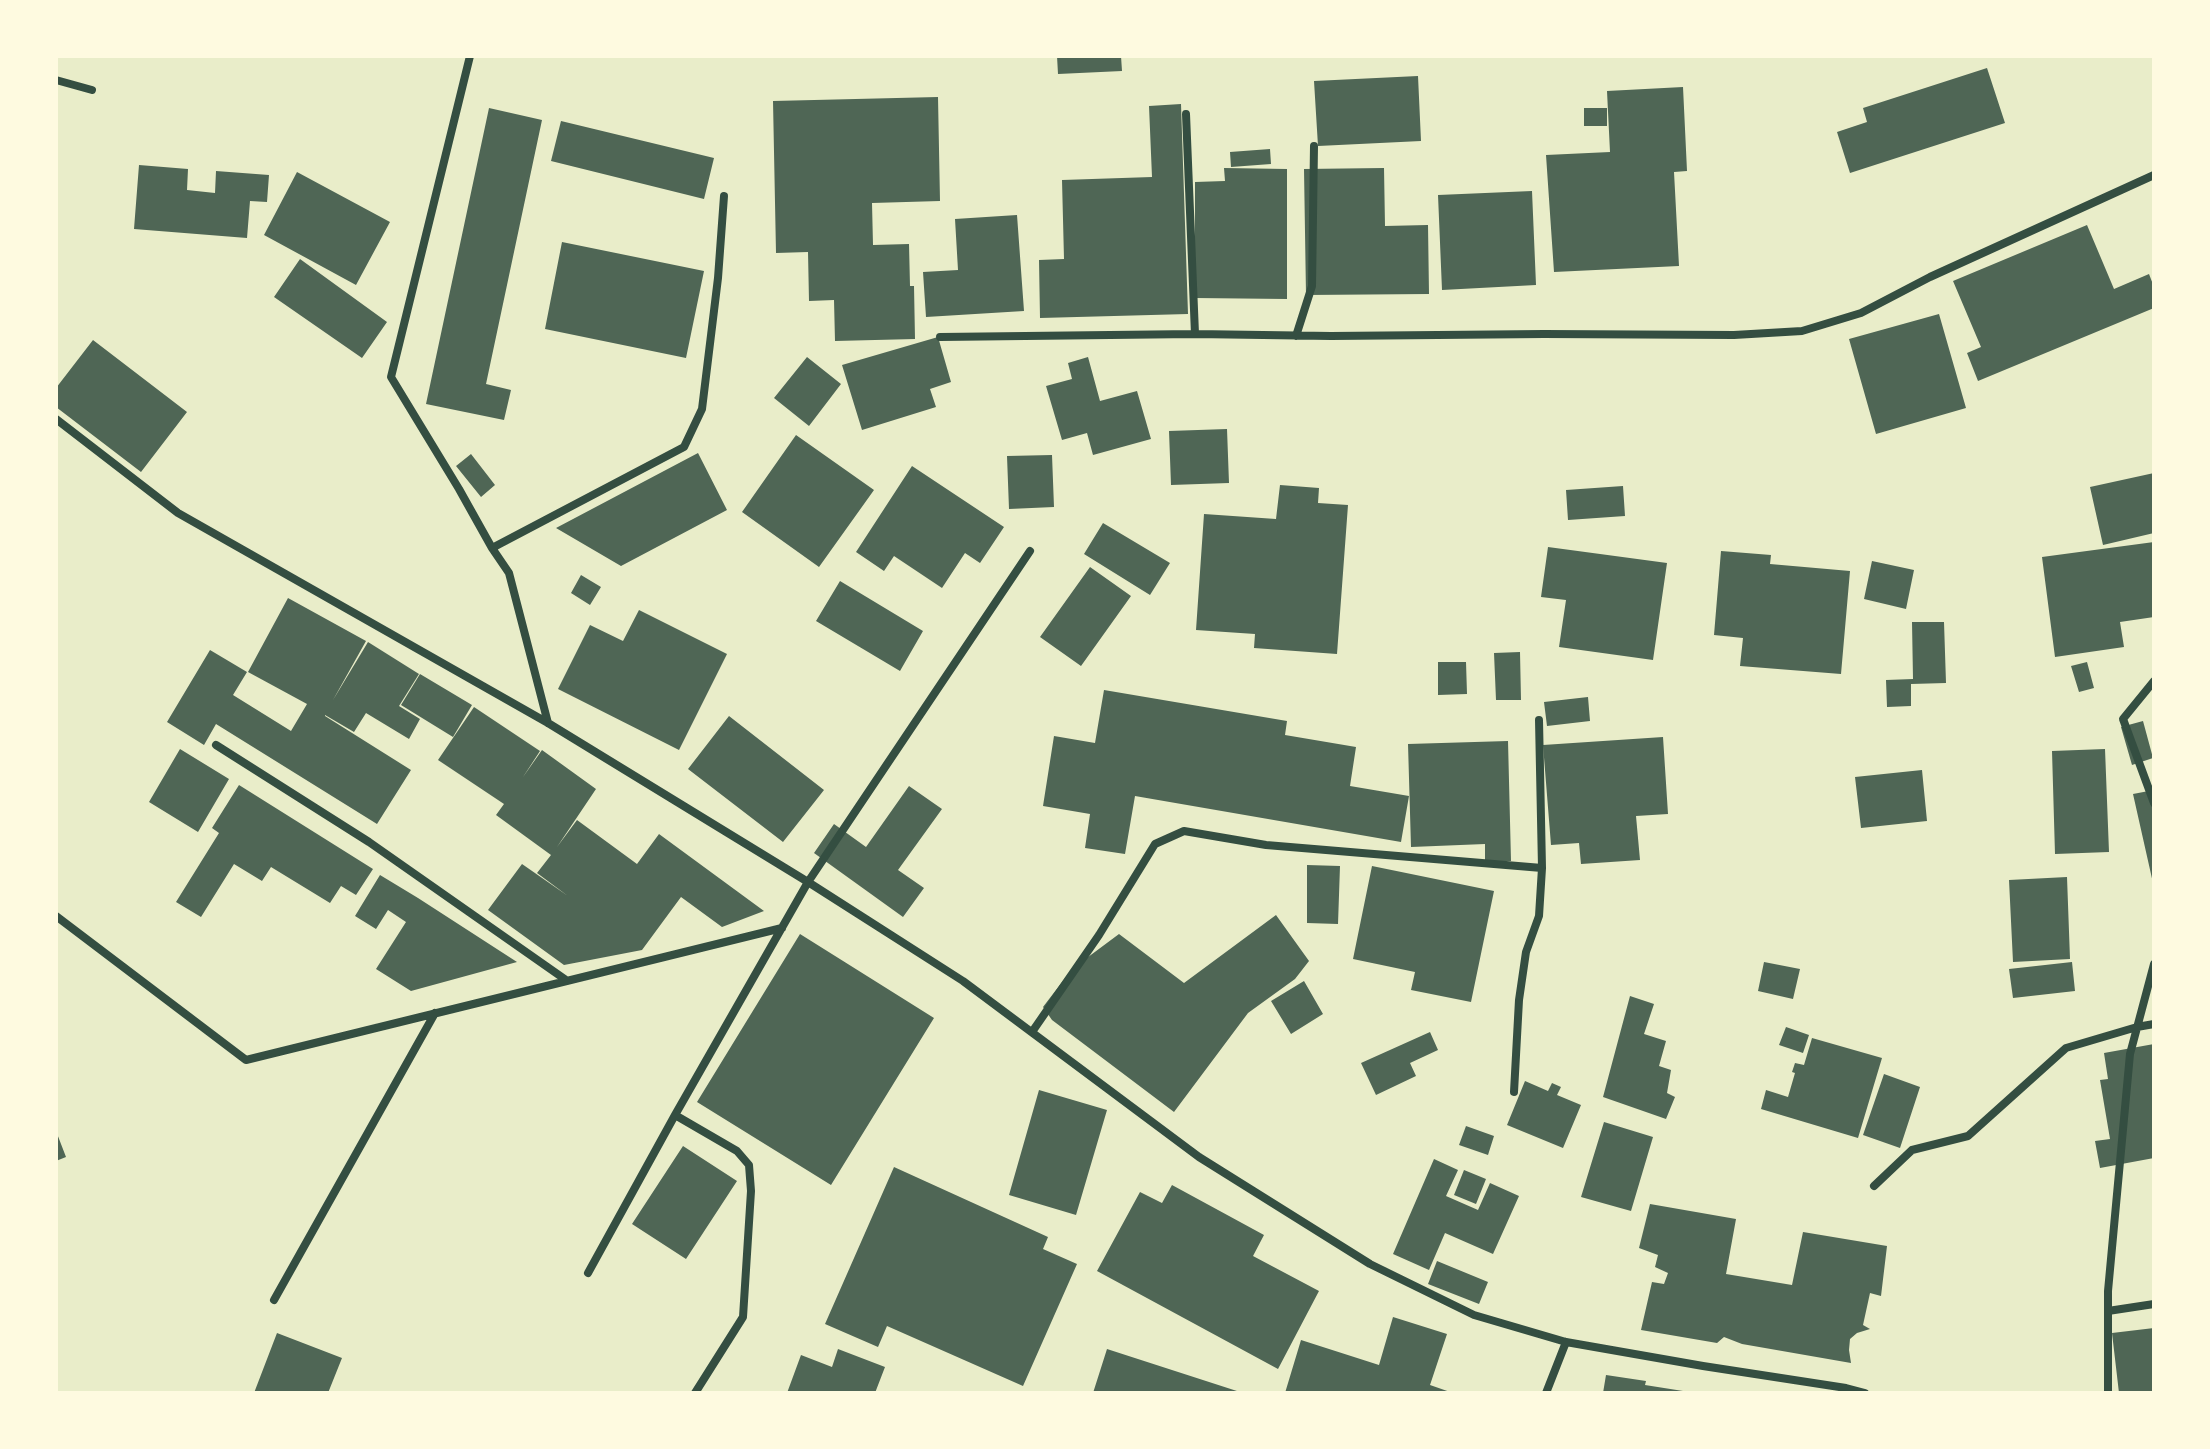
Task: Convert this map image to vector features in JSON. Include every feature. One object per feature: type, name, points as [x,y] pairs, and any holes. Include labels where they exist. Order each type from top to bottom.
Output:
[{"type":"street","points":[[470,56],[391,377],[509,573],[548,723]]},
{"type":"street","points":[[56,80],[92,90]]},
{"type":"street","points":[[1186,114],[1195,334]]},
{"type":"street","points":[[1296,336],[1312,286],[1314,146]]},
{"type":"street","points":[[940,337],[1734,335],[1802,331],[1861,313],[1930,277],[2154,175]]},
{"type":"street","points":[[492,548],[684,447],[702,409],[718,278],[724,196]]},
{"type":"street","points":[[56,419],[178,513],[548,723],[963,981],[1199,1157],[1370,1264],[1474,1315],[1566,1342],[1865,1393]]},
{"type":"street","points":[[588,1273],[808,882],[1030,551]]},
{"type":"street","points":[[2154,681],[2123,719],[2154,803]]},
{"type":"street","points":[[1514,1092],[1519,1000],[1526,952],[1539,916],[1542,868],[1539,720]]},
{"type":"street","points":[[216,745],[369,842],[566,980]]},
{"type":"street","points":[[1032,1032],[1099,935],[1155,844],[1184,831],[1266,845],[1542,868]]},
{"type":"street","points":[[56,916],[246,1060],[782,928]]},
{"type":"street","points":[[2108,1393],[2108,1291],[2130,1054],[2154,964]]},
{"type":"street","points":[[274,1300],[435,1013]]},
{"type":"street","points":[[1874,1186],[1912,1150],[1968,1136],[2066,1048],[2154,1024]]},
{"type":"street","points":[[675,1115],[737,1151],[749,1165],[750,1178],[743,1317],[695,1393]]},
{"type":"street","points":[[2108,1311],[2154,1304]]},
{"type":"street","points":[[1546,1393],[1566,1342]]},
{"type":"building","points":[[1057,56],[1121,56],[1122,71],[1058,74]]},
{"type":"building","points":[[1987,68],[2005,123],[1850,173],[1837,132],[1867,122],[1863,108]]},
{"type":"building","points":[[1418,76],[1421,141],[1318,146],[1314,81]]},
{"type":"building","points":[[1683,87],[1687,171],[1674,172],[1679,266],[1554,272],[1546,155],[1610,152],[1607,91]]},
{"type":"building","points":[[938,97],[940,201],[872,203],[873,245],[909,244],[915,339],[835,341],[834,300],[809,301],[808,252],[776,253],[773,101]]},
{"type":"building","points":[[1181,104],[1188,314],[1040,318],[1039,260],[1064,259],[1062,180],[1152,177],[1149,106]]},
{"type":"building","points":[[489,108],[542,120],[486,384],[511,390],[504,420],[426,404]]},
{"type":"building","points":[[1584,108],[1607,108],[1607,126],[1584,126]]},
{"type":"building","points":[[561,121],[714,158],[704,199],[551,161]]},
{"type":"building","points":[[1270,149],[1271,164],[1231,167],[1230,152]]},
{"type":"building","points":[[139,165],[188,169],[187,190],[215,193],[216,171],[269,175],[267,202],[250,201],[247,238],[134,229]]},
{"type":"building","points":[[1224,168],[1287,169],[1287,299],[1195,298],[1195,182],[1225,181]]},
{"type":"building","points":[[1384,168],[1385,226],[1428,225],[1429,294],[1306,295],[1304,169]]},
{"type":"building","points":[[297,172],[390,222],[356,285],[264,235]]},
{"type":"building","points":[[1532,191],[1536,285],[1442,290],[1438,195]]},
{"type":"building","points":[[1017,215],[1024,311],[926,317],[923,272],[958,270],[955,219]]},
{"type":"building","points":[[2087,225],[2114,289],[2149,274],[2154,287],[2154,308],[1978,381],[1967,353],[1981,347],[1953,281]]},
{"type":"building","points":[[562,242],[704,271],[686,358],[545,329]]},
{"type":"building","points":[[300,259],[387,322],[362,358],[274,297]]},
{"type":"building","points":[[1939,314],[1966,408],[1876,434],[1849,339]]},
{"type":"building","points":[[938,337],[951,382],[930,389],[936,407],[862,430],[842,365]]},
{"type":"building","points":[[93,340],[187,412],[141,472],[56,407],[56,388]]},
{"type":"building","points":[[807,357],[841,384],[809,426],[774,398]]},
{"type":"building","points":[[1088,357],[1100,401],[1137,391],[1151,439],[1093,455],[1087,433],[1062,440],[1046,386],[1072,379],[1068,363]]},
{"type":"building","points":[[1227,429],[1229,483],[1171,485],[1169,431]]},
{"type":"building","points":[[796,435],[874,490],[819,567],[742,512]]},
{"type":"building","points":[[698,453],[727,510],[621,566],[556,528]]},
{"type":"building","points":[[471,454],[495,485],[481,497],[456,466]]},
{"type":"building","points":[[1052,455],[1054,507],[1009,509],[1007,456]]},
{"type":"building","points":[[912,466],[1004,527],[980,563],[965,553],[942,588],[894,556],[884,571],[856,552]]},
{"type":"building","points":[[2154,473],[2154,533],[2103,545],[2090,487]]},
{"type":"building","points":[[1280,485],[1319,488],[1318,503],[1348,505],[1337,654],[1254,648],[1255,634],[1196,630],[1204,514],[1276,519]]},
{"type":"building","points":[[1623,486],[1625,516],[1568,520],[1566,490]]},
{"type":"building","points":[[1103,523],[1170,563],[1150,595],[1084,554]]},
{"type":"building","points":[[2154,542],[2154,617],[2120,622],[2124,647],[2055,657],[2042,557]]},
{"type":"building","points":[[1548,547],[1667,563],[1653,660],[1559,647],[1566,600],[1541,597]]},
{"type":"building","points":[[1721,551],[1771,555],[1770,564],[1850,571],[1841,674],[1740,666],[1743,638],[1714,635]]},
{"type":"building","points":[[1872,561],[1914,570],[1906,609],[1864,599]]},
{"type":"building","points":[[1090,567],[1131,596],[1081,666],[1040,637]]},
{"type":"building","points":[[581,575],[601,587],[590,605],[571,593]]},
{"type":"building","points":[[840,581],[923,631],[900,671],[816,621]]},
{"type":"building","points":[[288,598],[366,641],[333,700],[368,642],[419,674],[399,706],[420,719],[409,739],[366,713],[354,732],[325,715],[411,770],[377,824],[216,724],[204,745],[167,722],[210,650],[247,672],[233,695],[291,731],[307,704],[248,672]]},
{"type":"building","points":[[639,610],[727,654],[679,750],[558,689],[590,625],[623,641]]},
{"type":"building","points":[[1912,622],[1944,622],[1946,683],[1911,684],[1911,706],[1887,707],[1886,680],[1913,679]]},
{"type":"building","points":[[1520,652],[1521,700],[1496,700],[1494,653]]},
{"type":"building","points":[[1438,662],[1466,662],[1467,694],[1438,695]]},
{"type":"building","points":[[2087,662],[2094,688],[2079,692],[2071,666]]},
{"type":"building","points":[[420,674],[472,705],[453,737],[401,705]]},
{"type":"building","points":[[1104,690],[1287,721],[1285,735],[1356,747],[1350,786],[1409,796],[1401,842],[1135,796],[1125,854],[1085,848],[1090,814],[1043,806],[1054,736],[1095,743]]},
{"type":"building","points":[[1588,697],[1590,721],[1547,726],[1544,702]]},
{"type":"building","points":[[474,707],[540,751],[523,777],[542,750],[596,789],[557,847],[577,820],[637,864],[659,834],[764,911],[722,927],[681,897],[642,950],[564,965],[488,910],[522,864],[568,896],[537,873],[551,855],[496,815],[504,804],[438,760]]},
{"type":"building","points":[[729,716],[824,790],[783,842],[688,769]]},
{"type":"building","points":[[2143,721],[2153,758],[2132,765],[2121,727]]},
{"type":"building","points":[[1663,737],[1668,814],[1636,816],[1640,860],[1581,864],[1579,843],[1551,845],[1543,745]]},
{"type":"building","points":[[1508,741],[1511,861],[1485,861],[1485,844],[1411,847],[1408,744]]},
{"type":"building","points":[[180,749],[229,779],[198,832],[149,802]]},
{"type":"building","points":[[2105,749],[2109,852],[2055,854],[2052,751]]},
{"type":"building","points":[[1922,770],[1927,821],[1861,828],[1855,777]]},
{"type":"building","points":[[239,785],[373,869],[356,895],[341,886],[330,903],[271,867],[262,881],[234,864],[201,917],[176,902],[219,833],[212,828]]},
{"type":"building","points":[[909,786],[942,809],[898,870],[924,888],[903,917],[814,853],[834,824],[866,847]]},
{"type":"building","points":[[2154,790],[2154,883],[2153,883],[2133,794]]},
{"type":"building","points":[[1307,865],[1340,866],[1338,924],[1307,923]]},
{"type":"building","points":[[1372,866],[1494,891],[1471,1002],[1411,990],[1415,972],[1353,959]]},
{"type":"building","points":[[380,875],[517,962],[411,991],[376,969],[406,922],[388,910],[376,929],[355,916]]},
{"type":"building","points":[[2067,877],[2070,959],[2013,962],[2009,880]]},
{"type":"building","points":[[1276,915],[1309,961],[1295,979],[1248,1013],[1174,1112],[1052,1020],[1043,1007],[1072,969],[1119,934],[1184,983]]},
{"type":"building","points":[[800,934],[934,1018],[831,1185],[697,1102]]},
{"type":"building","points":[[1764,962],[1800,969],[1793,999],[1758,991]]},
{"type":"building","points":[[2072,962],[2075,991],[2013,998],[2009,969]]},
{"type":"building","points":[[1304,981],[1323,1014],[1291,1034],[1271,1001]]},
{"type":"building","points":[[1630,996],[1654,1004],[1644,1034],[1666,1041],[1659,1066],[1671,1070],[1667,1093],[1675,1097],[1666,1119],[1603,1097]]},
{"type":"building","points":[[1786,1027],[1809,1035],[1803,1053],[1779,1045]]},
{"type":"building","points":[[1430,1032],[1438,1050],[1410,1063],[1416,1076],[1376,1095],[1361,1063]]},
{"type":"building","points":[[1812,1038],[1882,1058],[1858,1138],[1761,1109],[1766,1090],[1788,1097],[1795,1063],[1804,1065]]},
{"type":"building","points":[[2154,1044],[2154,1158],[2100,1168],[2095,1141],[2110,1139],[2100,1080],[2108,1079],[2104,1053]]},
{"type":"building","points":[[1884,1074],[1920,1087],[1900,1148],[1863,1135]]},
{"type":"building","points":[[1525,1081],[1548,1091],[1552,1083],[1561,1087],[1557,1095],[1581,1105],[1563,1148],[1507,1125]]},
{"type":"building","points":[[1039,1090],[1107,1110],[1076,1215],[1009,1195]]},
{"type":"building","points":[[1604,1122],[1653,1137],[1631,1211],[1581,1197]]},
{"type":"building","points":[[1466,1126],[1494,1136],[1488,1155],[1459,1145]]},
{"type":"building","points":[[56,1131],[66,1157],[56,1161]]},
{"type":"building","points":[[683,1146],[737,1181],[686,1259],[632,1224]]},
{"type":"building","points":[[1434,1159],[1458,1170],[1446,1196],[1478,1210],[1490,1183],[1519,1196],[1493,1254],[1445,1233],[1429,1270],[1393,1254]]},
{"type":"building","points":[[894,1167],[1048,1237],[1043,1249],[1077,1264],[1023,1386],[887,1326],[878,1347],[825,1324]]},
{"type":"building","points":[[1464,1170],[1486,1179],[1476,1204],[1454,1195]]},
{"type":"building","points":[[1172,1185],[1264,1235],[1253,1256],[1319,1291],[1278,1369],[1097,1271],[1140,1192],[1162,1203]]},
{"type":"building","points":[[1650,1204],[1736,1219],[1726,1274],[1792,1285],[1803,1232],[1887,1246],[1881,1296],[1870,1293],[1863,1325],[1870,1329],[1850,1339],[1851,1363],[1742,1344],[1724,1337],[1717,1343],[1641,1330],[1652,1282],[1664,1284],[1668,1273],[1655,1267],[1658,1255],[1639,1248]]},
{"type":"building","points":[[1437,1261],[1488,1282],[1479,1304],[1428,1284]]},
{"type":"building","points":[[1393,1317],[1447,1334],[1430,1385],[1453,1393],[1285,1393],[1301,1340],[1379,1365]]},
{"type":"building","points":[[2154,1328],[2154,1393],[2119,1393],[2112,1333]]},
{"type":"building","points":[[277,1333],[342,1358],[328,1393],[254,1393]]},
{"type":"building","points":[[838,1349],[885,1367],[875,1393],[787,1393],[801,1355],[832,1367]]},
{"type":"building","points":[[1107,1349],[1240,1392],[1240,1393],[1093,1393]]},
{"type":"building","points":[[1606,1375],[1646,1381],[1645,1385],[1683,1393],[1603,1393]]}]
